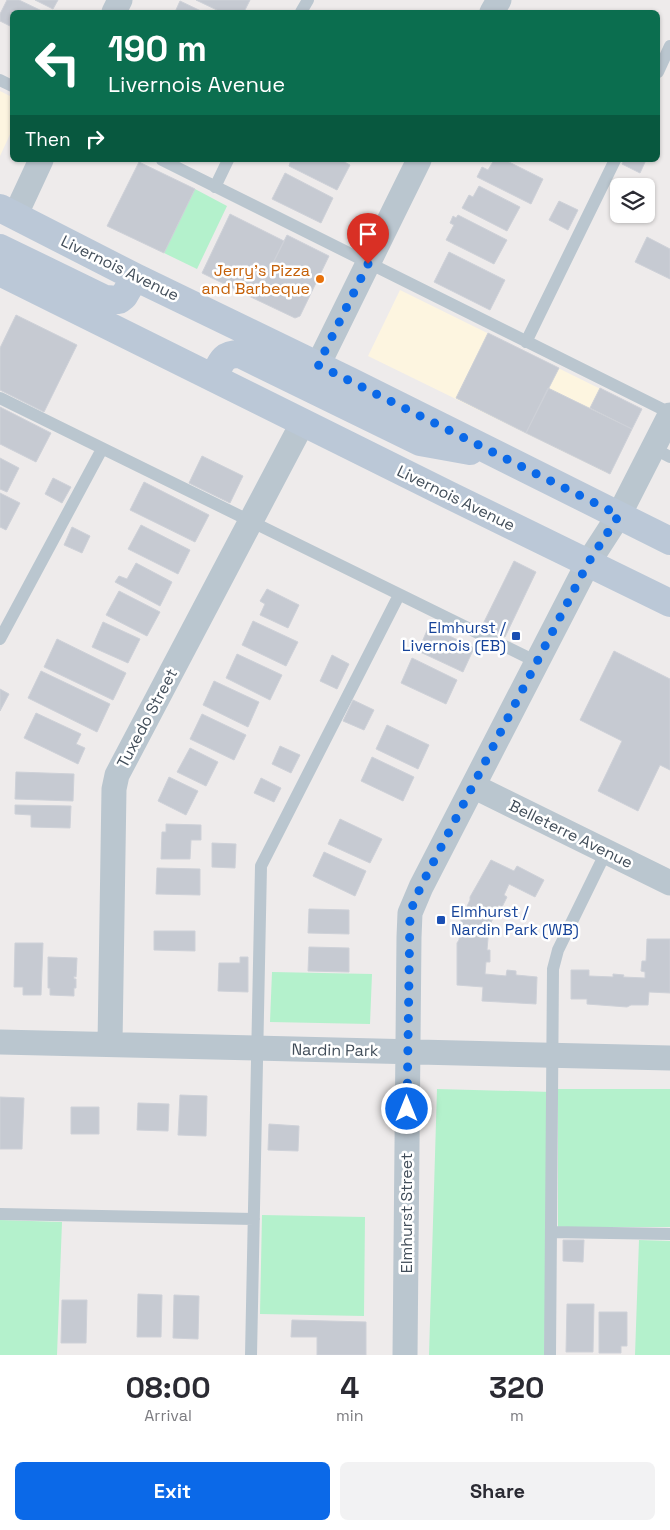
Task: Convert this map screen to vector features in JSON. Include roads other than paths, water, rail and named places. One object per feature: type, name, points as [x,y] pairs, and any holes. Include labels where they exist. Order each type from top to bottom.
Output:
[{"type":"main road","name":"Livernois Avenue","points":[[8,212],[135,277],[318,365],[670,541]]},
{"type":"main road","name":"Livernois Avenue","points":[[1,270],[303,422],[670,603]]},
{"type":"main road","points":[[1,270],[104,299],[119,300],[124,296],[135,277]]},
{"type":"main road","points":[[214,377],[227,355],[240,354],[420,442],[505,458]]},
{"type":"street","points":[[8,212],[40,162]]},
{"type":"street","points":[[318,365],[418,162]]},
{"type":"street","name":"Elmhurst Street","points":[[405,1355],[410,912],[421,886],[472,786],[588,563],[662,452],[670,414]]},
{"type":"street","name":"Tuxedo Street","points":[[110,1044],[114,799],[117,775],[303,422]]},
{"type":"street","name":"Belleterre Avenue","points":[[472,786],[670,883]]},
{"type":"street","name":"Nardin Park","points":[[0,1042],[670,1058]]},
{"type":"lane","points":[[660,68],[670,46]]},
{"type":"lane","points":[[166,162],[670,414]]},
{"type":"lane","points":[[215,187],[227,162]]},
{"type":"lane","points":[[526,342],[614,162]]},
{"type":"lane","points":[[0,398],[537,662]]},
{"type":"lane","points":[[0,639],[102,449]]},
{"type":"lane","points":[[251,1355],[261,866],[399,595]]},
{"type":"lane","points":[[550,1355],[553,969],[558,950],[606,852]]},
{"type":"lane","points":[[0,1214],[254,1218]]},
{"type":"lane","points":[[551,1232],[670,1234]]},
{"type":"place","name":"Jerry's Pizza and Barbeque","points":[[320,279]]},
{"type":"place","name":"Elmhurst / Livernois (EB)","points":[[516,636]]},
{"type":"place","name":"Elmhurst / Nardin Park (WB)","points":[[441,920]]}]
